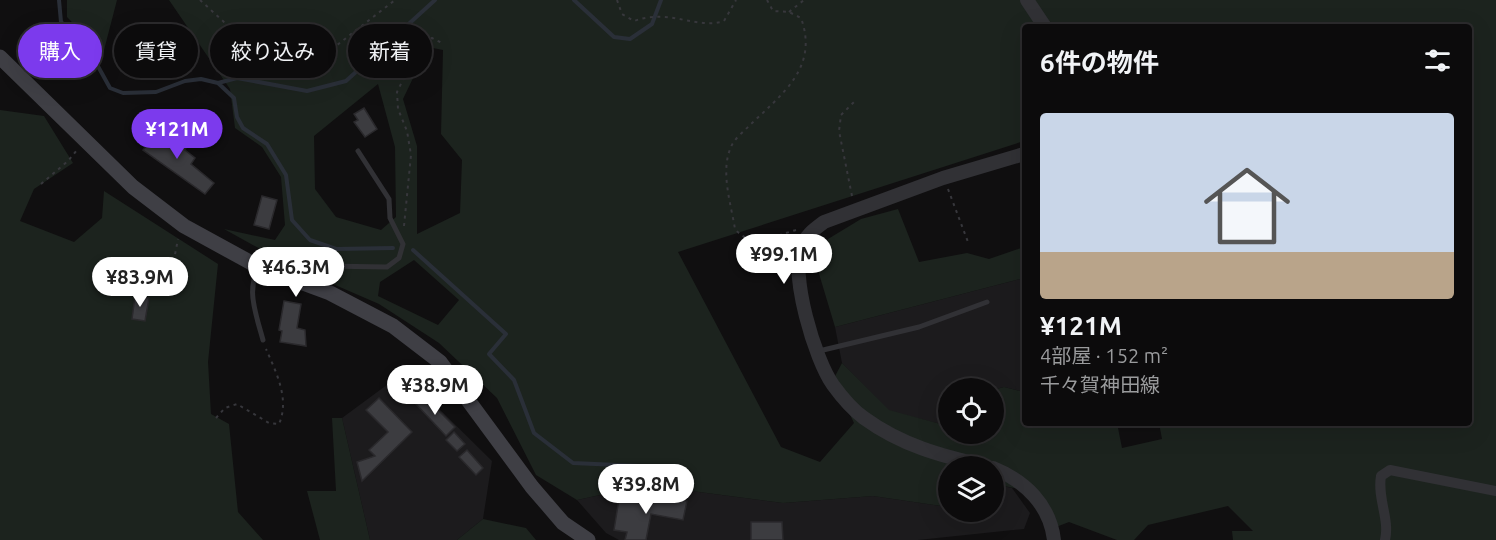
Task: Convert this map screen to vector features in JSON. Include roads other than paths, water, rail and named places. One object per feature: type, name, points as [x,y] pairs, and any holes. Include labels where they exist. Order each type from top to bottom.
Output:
[{"type":"main road","points":[[0,57],[133,187],[184,226],[258,266],[330,293],[393,326],[440,362],[532,488],[563,523],[588,540]]},
{"type":"street","points":[[1027,0],[1043,24]]},
{"type":"street","points":[[942,456],[899,441],[861,417],[832,384],[818,352],[801,291],[798,263],[801,247],[809,233],[824,222],[943,178],[1022,155]]},
{"type":"street","points":[[1385,540],[1387,531],[1379,489],[1381,476],[1390,470],[1496,491]]},
{"type":"street","points":[[1004,473],[1017,478],[1038,500],[1053,526],[1054,540]]},
{"type":"lane","points":[[262,340],[250,294],[258,266],[265,255],[325,266],[387,267],[399,258],[403,244],[390,218],[388,199],[358,151]]},
{"type":"lane","points":[[818,352],[919,327],[987,302]]},
{"type":"waterway","points":[[59,0],[61,22],[89,50],[110,88],[123,93],[156,92],[185,81],[201,79],[218,83],[234,98],[237,117],[243,128],[267,144],[286,175],[292,220],[310,240],[336,249],[393,248]]},
{"type":"waterway","points":[[218,83],[237,78],[307,91],[346,81],[435,0]]},
{"type":"waterway","points":[[574,0],[614,37],[630,39],[652,24],[661,0]]},
{"type":"waterway","points":[[413,250],[506,334],[489,354],[514,380],[534,433],[573,463],[640,466]]}]
